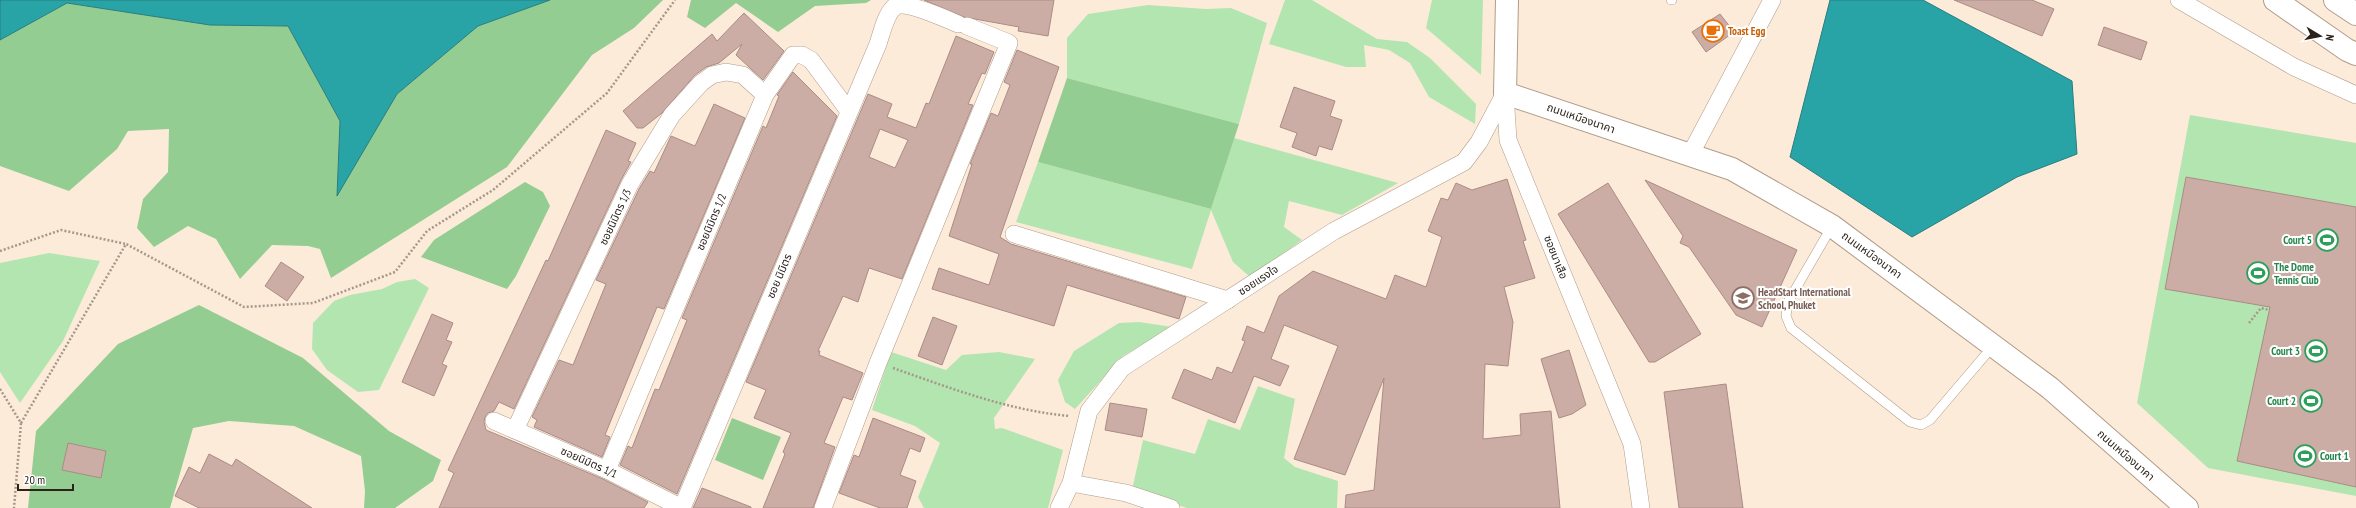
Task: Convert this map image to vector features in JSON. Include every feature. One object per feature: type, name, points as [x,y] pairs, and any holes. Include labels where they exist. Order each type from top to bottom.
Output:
[{"type":"street","name":"ซอยนาเสือ","points":[[1507,0],[1505,93],[1508,140],[1632,444],[1641,508]]},
{"type":"street","points":[[1690,155],[1772,0]]},
{"type":"street","points":[[2179,0],[2294,67],[2356,95]]},
{"type":"street","points":[[2275,0],[2347,50],[2356,54]]},
{"type":"street","points":[[2335,0],[2356,14]]},
{"type":"street","name":"ซอย นิมิตร","points":[[682,508],[848,110],[878,44],[889,14],[895,6],[916,7],[1009,43],[878,362]]},
{"type":"street","name":"ซอยนิมิตร 1/2","points":[[607,470],[765,95],[793,55],[802,55],[811,60],[848,110]]},
{"type":"street","name":"ซอยนิมิตร 1/3","points":[[515,430],[630,184],[672,115],[701,83],[712,75],[726,72],[743,75],[765,95]]},
{"type":"street","name":"ถนนเหมืองนาคา","points":[[1505,93],[1732,169],[1832,226],[1993,344],[2050,388],[2187,508]]},
{"type":"street","name":"ซอยแรงใจ","points":[[1059,508],[1071,482],[1089,411],[1122,368],[1334,231],[1464,162],[1479,142],[1505,93]]},
{"type":"street","points":[[1014,234],[1228,300]]},
{"type":"street","points":[[823,508],[878,362]]},
{"type":"street","name":"ซอยนิมิตร 1/1","points":[[494,420],[607,470],[682,508]]},
{"type":"street","points":[[1071,482],[1126,494],[1171,508]]},
{"type":"lane","points":[[1832,226],[1788,302],[1786,316],[1791,328],[1910,422],[1921,426],[1930,420],[1993,344]]},
{"type":"path","points":[[0,251],[61,230],[126,244],[244,307],[313,303],[395,272],[428,232],[493,190],[607,93],[675,0]]},
{"type":"path","points":[[14,508],[21,423],[126,244]]},
{"type":"path","points":[[2249,323],[2261,308],[2269,310]]},
{"type":"path","points":[[878,362],[938,384],[1040,413],[1078,416],[1089,411]]},
{"type":"path","points":[[0,389],[21,423]]},
{"type":"green space","points":[[550,0],[663,0],[634,28],[592,55],[507,167],[331,278],[320,249],[308,246],[272,245],[240,279],[216,239],[188,226],[154,247],[137,228],[143,199],[168,172],[169,129],[128,131],[117,149],[69,191],[0,166],[0,40],[67,3],[210,25],[288,26],[340,121],[337,195],[397,94],[478,26]]},
{"type":"green space","points":[[691,0],[871,0],[866,3],[815,6],[778,32],[736,3],[705,28],[687,17]]},
{"type":"green space","points":[[1285,0],[1312,0],[1377,39],[1407,42],[1430,58],[1476,104],[1475,124],[1429,97],[1410,63],[1389,50],[1364,45],[1366,67],[1346,67],[1269,44]]},
{"type":"green space","points":[[1432,0],[1483,0],[1481,75],[1426,28]]},
{"type":"green space","points":[[1148,5],[1206,9],[1231,8],[1267,23],[1239,124],[1067,78],[1067,38],[1088,14]]},
{"type":"green space","points":[[1067,78],[1239,124],[1211,209],[1038,162]]},
{"type":"green space","name":"The Dome Tennis Club","points":[[2190,115],[2356,143],[2356,496],[2208,468],[2137,403]]},
{"type":"green space","points":[[1234,138],[1398,183],[1342,215],[1289,201],[1284,227],[1302,240],[1250,277],[1233,262],[1211,210],[1192,269],[1016,222],[1038,162],[1211,209]]},
{"type":"green space","points":[[525,182],[543,192],[550,206],[516,276],[507,289],[421,257],[434,240]]},
{"type":"green space","points":[[49,253],[100,261],[63,341],[20,403],[0,372],[0,263]]},
{"type":"green space","points":[[415,279],[429,288],[379,390],[358,392],[327,370],[312,349],[313,323],[334,301],[350,295],[382,289],[397,282]]},
{"type":"green space","points":[[199,305],[303,358],[389,431],[441,460],[433,481],[395,508],[364,508],[365,491],[361,456],[294,426],[229,421],[193,428],[170,508],[28,508],[36,431],[118,344]]},
{"type":"green space","points":[[1139,322],[1173,327],[1123,356],[1075,409],[1065,402],[1058,380],[1074,351],[1119,323]]},
{"type":"green space","points":[[891,352],[946,370],[962,355],[999,352],[1035,359],[994,418],[995,429],[1002,428],[1063,450],[1048,508],[924,508],[918,497],[940,443],[915,426],[872,410]]},
{"type":"green space","points":[[1258,386],[1295,399],[1284,458],[1295,467],[1338,481],[1337,508],[1187,508],[1132,490],[1143,440],[1195,454],[1208,419],[1240,430]]},
{"type":"green space","points":[[732,418],[781,437],[763,480],[715,460]]},
{"type":"water","points":[[0,0],[550,0],[478,26],[397,94],[337,196],[340,121],[288,26],[210,25],[67,3],[0,40]]},
{"type":"water","points":[[1830,0],[1923,0],[2072,81],[2077,154],[2017,177],[1912,237],[1790,157]]},
{"type":"building","points":[[924,0],[1054,0],[1048,36],[1018,31],[1019,27],[964,17]]},
{"type":"building","points":[[1954,0],[2032,0],[2054,9],[2042,36]]},
{"type":"building","points":[[744,13],[784,51],[763,80],[736,55],[742,44],[719,63],[706,67],[695,75],[662,113],[643,128],[637,128],[623,111],[712,34],[717,41]]},
{"type":"building","points":[[1720,14],[1734,32],[1706,52],[1692,32]]},
{"type":"building","points":[[2104,27],[2147,42],[2141,60],[2098,45]]},
{"type":"building","points":[[956,36],[994,52],[985,74],[982,73],[968,104],[973,105],[902,279],[869,268],[858,302],[843,296],[818,351],[820,351],[819,355],[863,373],[852,400],[843,397],[824,443],[835,447],[813,508],[763,508],[785,454],[783,452],[791,433],[754,418],[766,390],[746,382],[868,94],[892,104],[887,117],[916,128],[926,103],[929,104]],"holes":[[[880,129],[908,140],[895,168],[869,157]]]},
{"type":"building","points":[[1017,50],[1059,67],[1000,237],[1011,244],[1186,297],[1179,319],[1067,285],[1054,326],[932,289],[939,268],[989,285],[999,254],[949,236],[972,164],[970,164],[991,113],[998,116],[1010,85],[1004,82]]},
{"type":"building","points":[[793,72],[837,116],[677,494],[620,465],[628,446],[632,448],[655,389],[659,390],[687,320],[682,318],[763,126],[766,128],[779,96],[777,95]]},
{"type":"building","points":[[1294,87],[1335,101],[1330,116],[1342,120],[1332,150],[1319,146],[1316,156],[1292,147],[1297,133],[1280,127]]},
{"type":"building","points":[[714,104],[745,118],[664,309],[657,307],[605,435],[610,437],[602,457],[534,427],[537,420],[532,417],[559,360],[573,365],[606,284],[596,280],[639,189],[650,171],[654,173],[671,136],[695,146]]},
{"type":"building","points":[[606,130],[636,143],[628,161],[631,162],[621,180],[514,409],[499,402],[494,411],[488,413],[485,417],[484,422],[486,430],[603,479],[648,502],[644,508],[439,508],[454,473],[448,470],[546,260],[548,261]]},
{"type":"building","points":[[2186,177],[2356,207],[2356,487],[2237,461],[2270,307],[2165,289]]},
{"type":"building","points":[[1507,179],[1526,240],[1523,241],[1535,278],[1504,287],[1513,322],[1508,366],[1485,364],[1483,439],[1521,435],[1520,414],[1551,411],[1560,508],[1345,508],[1346,495],[1374,490],[1384,378],[1345,475],[1294,459],[1338,346],[1284,325],[1271,359],[1289,366],[1280,386],[1254,376],[1235,423],[1172,398],[1184,369],[1212,380],[1217,367],[1232,373],[1245,341],[1242,340],[1247,326],[1264,333],[1279,296],[1313,271],[1386,299],[1395,275],[1426,287],[1442,237],[1428,231],[1441,198],[1448,200],[1456,183],[1472,190]]},
{"type":"building","points":[[1645,180],[1797,250],[1762,327],[1736,315],[1689,247],[1680,243],[1683,236]]},
{"type":"building","points":[[1608,183],[1701,334],[1655,362],[1649,362],[1558,214]]},
{"type":"building","points":[[281,262],[304,277],[287,301],[265,286]]},
{"type":"building","points":[[432,314],[453,323],[446,340],[452,342],[442,364],[447,366],[434,396],[402,382]]},
{"type":"building","points":[[933,317],[957,326],[942,365],[918,356]]},
{"type":"building","points":[[1569,350],[1586,405],[1572,414],[1559,418],[1541,359]]},
{"type":"building","points":[[1726,384],[1743,508],[1679,508],[1664,392]]},
{"type":"building","points":[[1110,403],[1147,409],[1142,437],[1105,430]]},
{"type":"building","points":[[873,418],[925,438],[920,452],[910,448],[900,475],[916,481],[907,508],[880,508],[839,493],[854,455],[859,457]]},
{"type":"building","points":[[68,443],[106,451],[101,478],[62,470]]},
{"type":"building","points":[[209,454],[232,466],[236,459],[312,508],[199,508],[175,496],[189,467],[200,473]]},
{"type":"building","points":[[702,488],[751,507],[751,508],[693,508]]},
{"type":"place","name":"Toast Egg","points":[[1713,31]]},
{"type":"place","name":"Court 5","points":[[2327,240]]},
{"type":"place","name":"The Dome Tennis Club","points":[[2258,273]]},
{"type":"place","name":"HeadStart International School, Phuket","points":[[1743,298]]},
{"type":"place","name":"Court 3","points":[[2316,351]]},
{"type":"place","name":"Court 2","points":[[2311,401]]},
{"type":"place","name":"Court 1","points":[[2305,456]]}]
